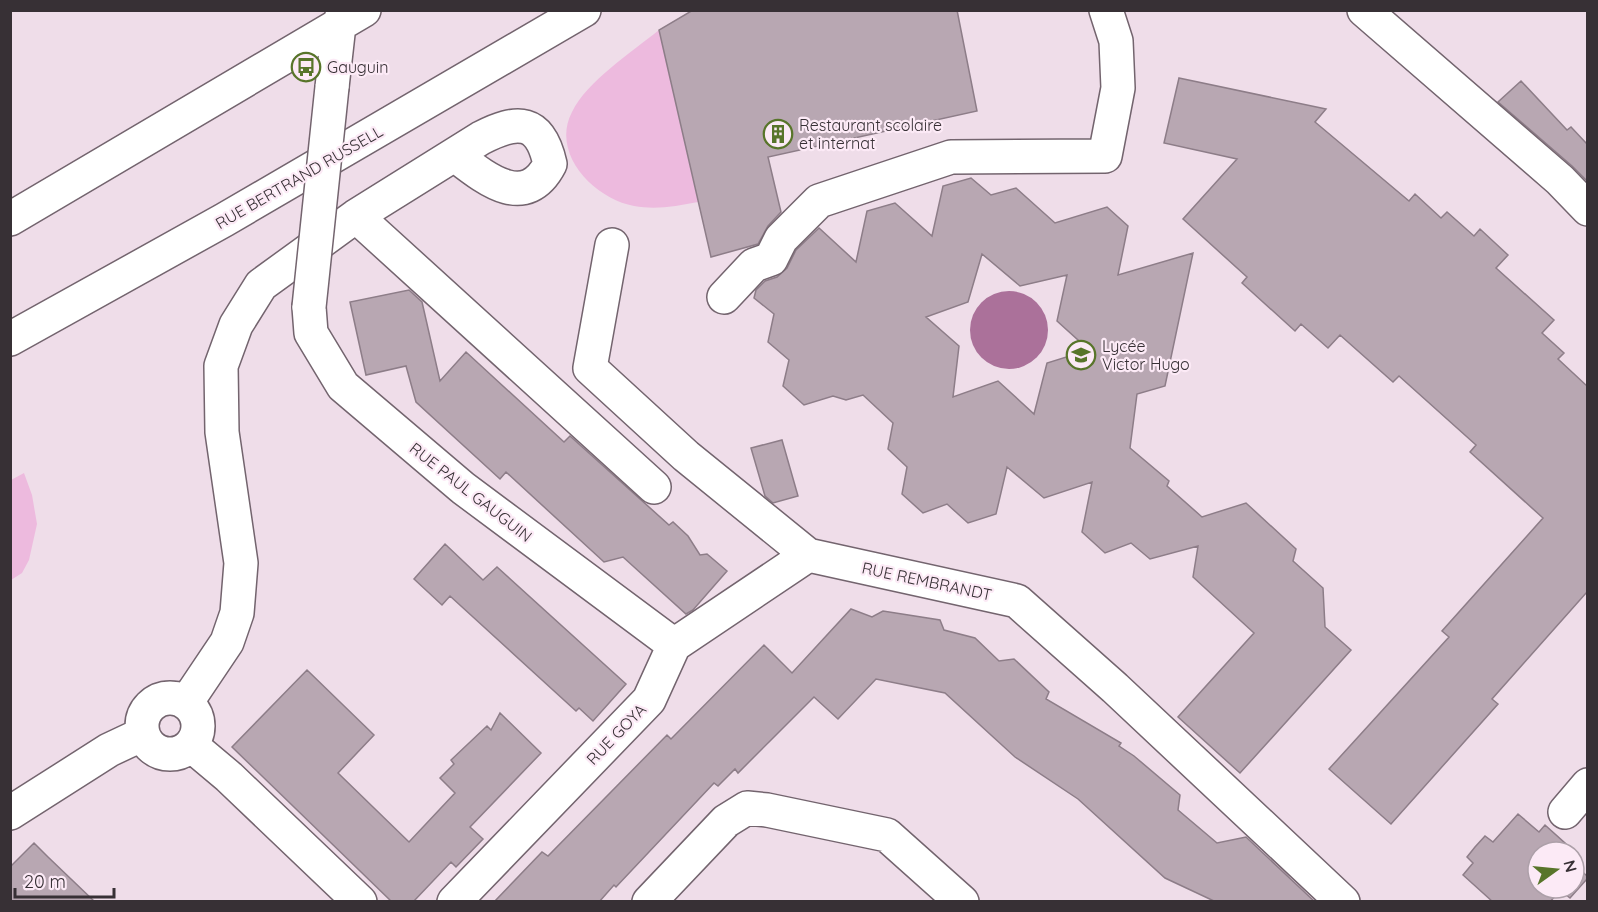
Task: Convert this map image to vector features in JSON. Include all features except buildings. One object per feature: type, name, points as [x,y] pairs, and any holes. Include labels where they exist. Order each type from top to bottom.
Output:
[{"type":"street","name":"RUE BERTRAND RUSSELL","points":[[10,339],[224,220],[584,10]]},
{"type":"street","points":[[724,297],[754,265],[771,259],[781,239],[819,201],[951,157],[1104,156],[1118,88],[1116,41],[1106,10]]},
{"type":"street","points":[[1364,10],[1560,180],[1587,209]]},
{"type":"street","points":[[10,219],[349,15]]},
{"type":"street","name":"RUE PAUL GAUGUIN","points":[[349,15],[332,87],[309,307],[311,333],[343,386],[463,488],[674,645]]},
{"type":"street","points":[[186,704],[227,642],[237,613],[241,563],[222,432],[221,366],[236,325],[261,285],[356,216],[455,155]]},
{"type":"street","points":[[356,216],[654,487]]},
{"type":"street","name":"RUE REMBRANDT","points":[[612,245],[590,368],[686,456],[808,555],[1017,601],[1115,688],[1343,902]]},
{"type":"street","points":[[674,645],[808,555]]},
{"type":"street","name":"RUE GOYA","points":[[454,902],[649,700],[674,645]]},
{"type":"street","points":[[170,698],[179,699],[186,704],[197,718],[196,737],[191,744],[185,750],[177,753],[160,752],[153,748],[143,734],[143,717],[154,703],[170,698]]},
{"type":"street","points":[[10,813],[109,750],[143,734]]},
{"type":"street","points":[[191,744],[229,777],[360,902]]},
{"type":"street","points":[[1565,812],[1587,785]]},
{"type":"street","points":[[649,902],[726,821],[747,808],[767,810],[887,835],[962,902]]},
{"type":"shaded area","points":[[659,30],[698,202],[650,208],[619,202],[591,184],[580,172],[572,158],[567,143],[567,128],[572,112],[588,89]]},
{"type":"shaded area","points":[[1009,291],[1024,294],[1037,302],[1045,315],[1048,330],[1045,345],[1037,358],[1024,366],[1009,369],[994,366],[981,358],[973,345],[970,330],[973,315],[981,302],[994,294]]},
{"type":"shaded area","points":[[24,473],[32,495],[37,524],[29,560],[22,573],[11,580],[11,480]]},
{"type":"place","name":"Gauguin","points":[[306,67]]},
{"type":"place","name":"Restaurant scolaire et internat","points":[[778,134]]},
{"type":"place","name":"Lycée Victor Hugo","points":[[1081,355]]}]
